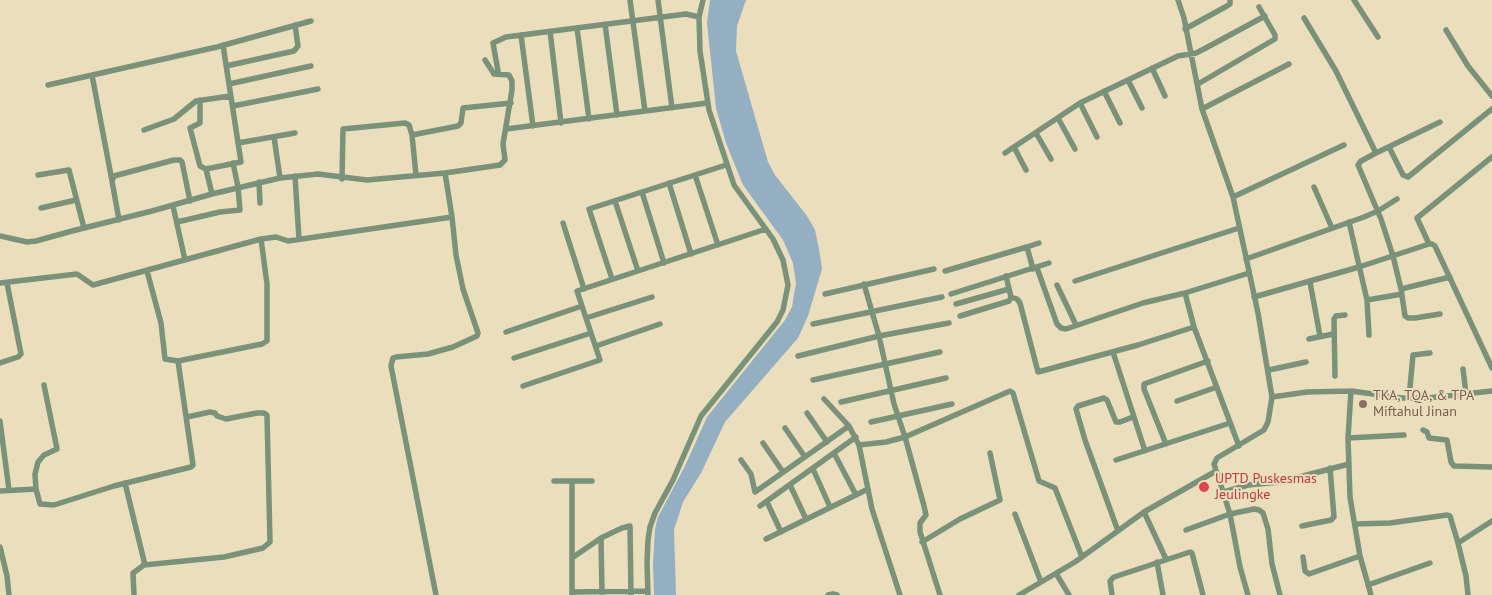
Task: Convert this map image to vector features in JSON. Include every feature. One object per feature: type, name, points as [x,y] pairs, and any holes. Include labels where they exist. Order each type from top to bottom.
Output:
[{"type":"street","points":[[630,0],[645,111]]},
{"type":"street","points":[[658,0],[672,108]]},
{"type":"street","points":[[572,481],[572,593],[648,593],[647,562],[650,526],[673,480],[701,416],[770,332],[783,310],[788,285],[786,270],[777,247],[766,229],[734,185],[707,103],[700,51],[700,17],[703,0]]},
{"type":"street","points":[[1185,29],[1227,6],[1230,4],[1230,0]]},
{"type":"street","points":[[1354,0],[1378,37]]},
{"type":"street","points":[[1180,1],[1202,109],[1233,197],[1269,370],[1272,397],[1266,426],[1260,433],[1215,460],[1214,465],[1230,514],[1240,567],[1248,595]]},
{"type":"street","points":[[1198,84],[1274,39],[1275,35],[1259,7]]},
{"type":"street","points":[[498,71],[494,43],[506,37],[686,14],[700,17]]},
{"type":"street","points":[[1005,153],[1080,103],[1178,56],[1204,49],[1264,16]]},
{"type":"street","points":[[1304,18],[1336,71],[1376,153]]},
{"type":"street","points":[[48,85],[223,45],[310,21]]},
{"type":"street","points":[[605,24],[617,115]]},
{"type":"street","points":[[226,66],[294,51],[298,46],[295,25]]},
{"type":"street","points":[[577,28],[589,119]]},
{"type":"street","points":[[1446,30],[1468,66],[1492,96]]},
{"type":"street","points":[[550,31],[561,123]]},
{"type":"street","points":[[521,35],[533,126]]},
{"type":"street","points":[[200,100],[200,123],[190,128],[200,165],[206,168],[241,162],[223,45]]},
{"type":"street","points":[[0,236],[31,242],[238,187],[280,178],[318,174],[367,180],[484,168],[503,164],[505,160],[504,144],[512,90],[511,77],[494,74],[485,60]]},
{"type":"street","points":[[1202,109],[1289,64]]},
{"type":"street","points":[[229,84],[311,66]]},
{"type":"street","points":[[1152,68],[1165,96]]},
{"type":"street","points":[[92,75],[119,220]]},
{"type":"street","points":[[1128,80],[1142,108]]},
{"type":"street","points":[[233,106],[318,89]]},
{"type":"street","points":[[1104,91],[1120,122]]},
{"type":"street","points":[[144,130],[174,119],[200,100],[230,96]]},
{"type":"street","points":[[412,135],[458,126],[461,123],[463,108],[510,103]]},
{"type":"street","points":[[506,129],[707,103]]},
{"type":"street","points":[[1080,103],[1097,137]]},
{"type":"street","points":[[1389,147],[1403,175],[1408,177],[1492,109]]},
{"type":"street","points":[[1058,118],[1075,149]]},
{"type":"street","points":[[1440,122],[1376,153],[1358,166],[1378,212],[1393,256],[1406,317],[1415,318],[1440,314]]},
{"type":"street","points":[[342,178],[342,132],[344,128],[405,123],[409,125],[412,135],[416,175]]},
{"type":"street","points":[[238,144],[296,132]]},
{"type":"street","points":[[1036,133],[1051,159]]},
{"type":"street","points":[[274,137],[280,178]]},
{"type":"street","points":[[1233,197],[1344,145]]},
{"type":"street","points":[[1014,147],[1026,170]]},
{"type":"street","points":[[1429,244],[1417,218],[1492,157]]},
{"type":"street","points":[[112,182],[114,176],[180,160],[190,201]]},
{"type":"street","points":[[177,222],[220,212],[239,210],[238,187],[233,163]]},
{"type":"street","points":[[612,279],[589,210],[726,165]]},
{"type":"street","points":[[206,168],[212,194]]},
{"type":"street","points":[[38,176],[69,170],[84,228]]},
{"type":"street","points":[[436,595],[391,366],[392,361],[396,357],[428,354],[445,349],[478,334],[456,255],[445,172]]},
{"type":"street","points":[[695,175],[718,245]]},
{"type":"street","points":[[295,176],[299,239]]},
{"type":"street","points":[[259,182],[260,203]]},
{"type":"street","points":[[669,183],[691,254]]},
{"type":"street","points":[[1314,187],[1332,228]]},
{"type":"street","points":[[642,192],[664,263]]},
{"type":"street","points":[[41,208],[76,200]]},
{"type":"street","points":[[1246,259],[1378,212],[1397,200]]},
{"type":"street","points":[[615,201],[638,271]]},
{"type":"street","points":[[172,206],[185,260]]},
{"type":"street","points":[[0,363],[22,354],[3,283],[77,274],[93,285],[261,239],[276,238],[288,241],[452,217]]},
{"type":"street","points":[[1349,222],[1368,300],[1369,335]]},
{"type":"street","points":[[563,223],[584,288]]},
{"type":"street","points":[[1075,281],[1239,228]]},
{"type":"street","points":[[523,386],[600,360],[577,290],[766,229]]},
{"type":"street","points":[[147,271],[161,323],[165,359],[178,361],[262,344],[267,341],[267,284],[261,239]]},
{"type":"street","points":[[946,271],[1039,243]]},
{"type":"street","points":[[1254,297],[1310,282],[1432,244],[1435,246],[1450,277],[1492,368]]},
{"type":"street","points":[[1027,247],[1057,324],[1061,328],[1066,329],[1143,303],[1249,273]]},
{"type":"street","points":[[951,294],[1049,263]]},
{"type":"street","points":[[825,294],[934,269]]},
{"type":"street","points":[[1006,276],[1011,297]]},
{"type":"street","points":[[1368,300],[1450,277]]},
{"type":"street","points":[[1310,282],[1320,336]]},
{"type":"street","points":[[864,284],[926,515],[919,527],[922,542],[940,595]]},
{"type":"street","points":[[1057,285],[1076,325]]},
{"type":"street","points":[[956,304],[1009,289]]},
{"type":"street","points":[[1185,292],[1194,327],[1239,446]]},
{"type":"street","points":[[586,318],[652,297]]},
{"type":"street","points":[[813,324],[942,297]]},
{"type":"street","points":[[1011,297],[1017,299],[1020,303],[1038,372],[1113,352],[1194,327]]},
{"type":"street","points":[[960,316],[1009,301],[1011,297]]},
{"type":"street","points":[[506,332],[582,306]]},
{"type":"street","points":[[1335,376],[1334,318],[1345,315]]},
{"type":"street","points":[[798,356],[879,336],[949,323]]},
{"type":"street","points":[[596,346],[660,324]]},
{"type":"street","points":[[514,358],[591,332]]},
{"type":"street","points":[[1309,339],[1333,334]]},
{"type":"street","points":[[813,380],[940,352]]},
{"type":"street","points":[[1113,352],[1145,451]]},
{"type":"street","points":[[1409,398],[1413,355],[1416,353],[1430,353]]},
{"type":"street","points":[[44,385],[57,448],[56,451],[44,455],[38,462],[35,474],[36,489],[41,504],[54,505],[125,483],[192,467],[193,462],[178,361]]},
{"type":"street","points":[[1166,444],[1144,389],[1144,384],[1208,362]]},
{"type":"street","points":[[1269,370],[1306,362]]},
{"type":"street","points":[[1462,369],[1466,394]]},
{"type":"street","points":[[840,402],[946,378]]},
{"type":"street","points":[[1177,401],[1217,387]]},
{"type":"street","points":[[1272,397],[1351,390],[1409,398],[1492,390]]},
{"type":"street","points":[[1351,390],[1348,438],[1350,497],[1360,556],[1371,595]]},
{"type":"street","points":[[860,445],[886,442],[905,437],[1009,391],[1011,392],[1039,481],[1055,488],[1082,557]]},
{"type":"street","points":[[1118,531],[1085,440],[1076,409],[1078,406],[1104,398],[1107,400],[1116,422],[1133,417]]},
{"type":"street","points":[[824,400],[849,426],[860,445],[875,518],[900,595]]},
{"type":"street","points":[[871,422],[952,404]]},
{"type":"street","points":[[134,595],[133,574],[144,565],[224,557],[263,548],[270,542],[267,415],[257,413],[223,419],[210,412],[186,417]]},
{"type":"street","points":[[806,413],[827,442]]},
{"type":"street","points":[[0,421],[9,490]]},
{"type":"street","points":[[1116,460],[1230,423]]},
{"type":"street","points":[[741,460],[751,474],[755,492],[849,426]]},
{"type":"street","points":[[785,428],[805,457]]},
{"type":"street","points":[[1423,430],[1427,432],[1429,438],[1447,440],[1451,462],[1454,466],[1492,467]]},
{"type":"street","points":[[1348,438],[1404,436]]},
{"type":"street","points":[[760,506],[856,437]]},
{"type":"street","points":[[763,444],[783,472]]},
{"type":"street","points":[[834,453],[856,495]]},
{"type":"street","points":[[922,542],[960,519],[1000,500],[990,453]]},
{"type":"street","points":[[1224,492],[1248,485],[1280,482],[1348,464]]},
{"type":"street","points":[[1302,526],[1331,520],[1334,517],[1330,468]]},
{"type":"street","points":[[813,469],[830,507]]},
{"type":"street","points":[[1024,594],[1082,557],[1144,512],[1216,471]]},
{"type":"street","points":[[554,481],[592,481]]},
{"type":"street","points":[[125,483],[139,536],[144,565]]},
{"type":"street","points":[[790,485],[806,519]]},
{"type":"street","points":[[0,492],[36,489]]},
{"type":"street","points":[[766,539],[868,489]]},
{"type":"street","points":[[767,502],[781,532]]},
{"type":"street","points":[[1186,530],[1230,514],[1254,509],[1259,510],[1263,513],[1268,529],[1272,564],[1280,595]]},
{"type":"street","points":[[1144,512],[1166,559]]},
{"type":"street","points":[[1015,514],[1041,582]]},
{"type":"street","points":[[1356,524],[1390,523],[1450,516],[1466,576],[1468,595]]},
{"type":"street","points":[[1458,544],[1492,521]]},
{"type":"street","points":[[572,558],[601,538],[630,526],[631,593]]},
{"type":"street","points":[[601,538],[602,593]]},
{"type":"street","points":[[0,547],[8,576],[10,595]]},
{"type":"street","points":[[1112,595],[1110,581],[1114,577],[1192,552],[1201,595]]},
{"type":"street","points":[[1303,557],[1305,571],[1313,574],[1360,556]]},
{"type":"street","points":[[1157,562],[1163,595]]},
{"type":"street","points":[[1368,585],[1430,563]]},
{"type":"street","points":[[1057,574],[1070,595]]},
{"type":"street","points":[[828,595],[837,595]]},
{"type":"water","points":[[710,0],[746,0],[737,26],[736,51],[768,162],[775,175],[807,216],[815,230],[822,269],[808,316],[798,338],[725,422],[701,473],[683,502],[674,530],[676,595],[654,595],[653,564],[655,529],[658,517],[685,466],[707,417],[785,320],[792,307],[796,283],[793,263],[783,240],[743,185],[726,143],[716,108],[707,23]]},
{"type":"place","name":"TKA, TQA, & TPA Miftahul Jinan","points":[[1363,404]]},
{"type":"place","name":"UPTD Puskesmas Jeulingke","points":[[1204,487]]}]
